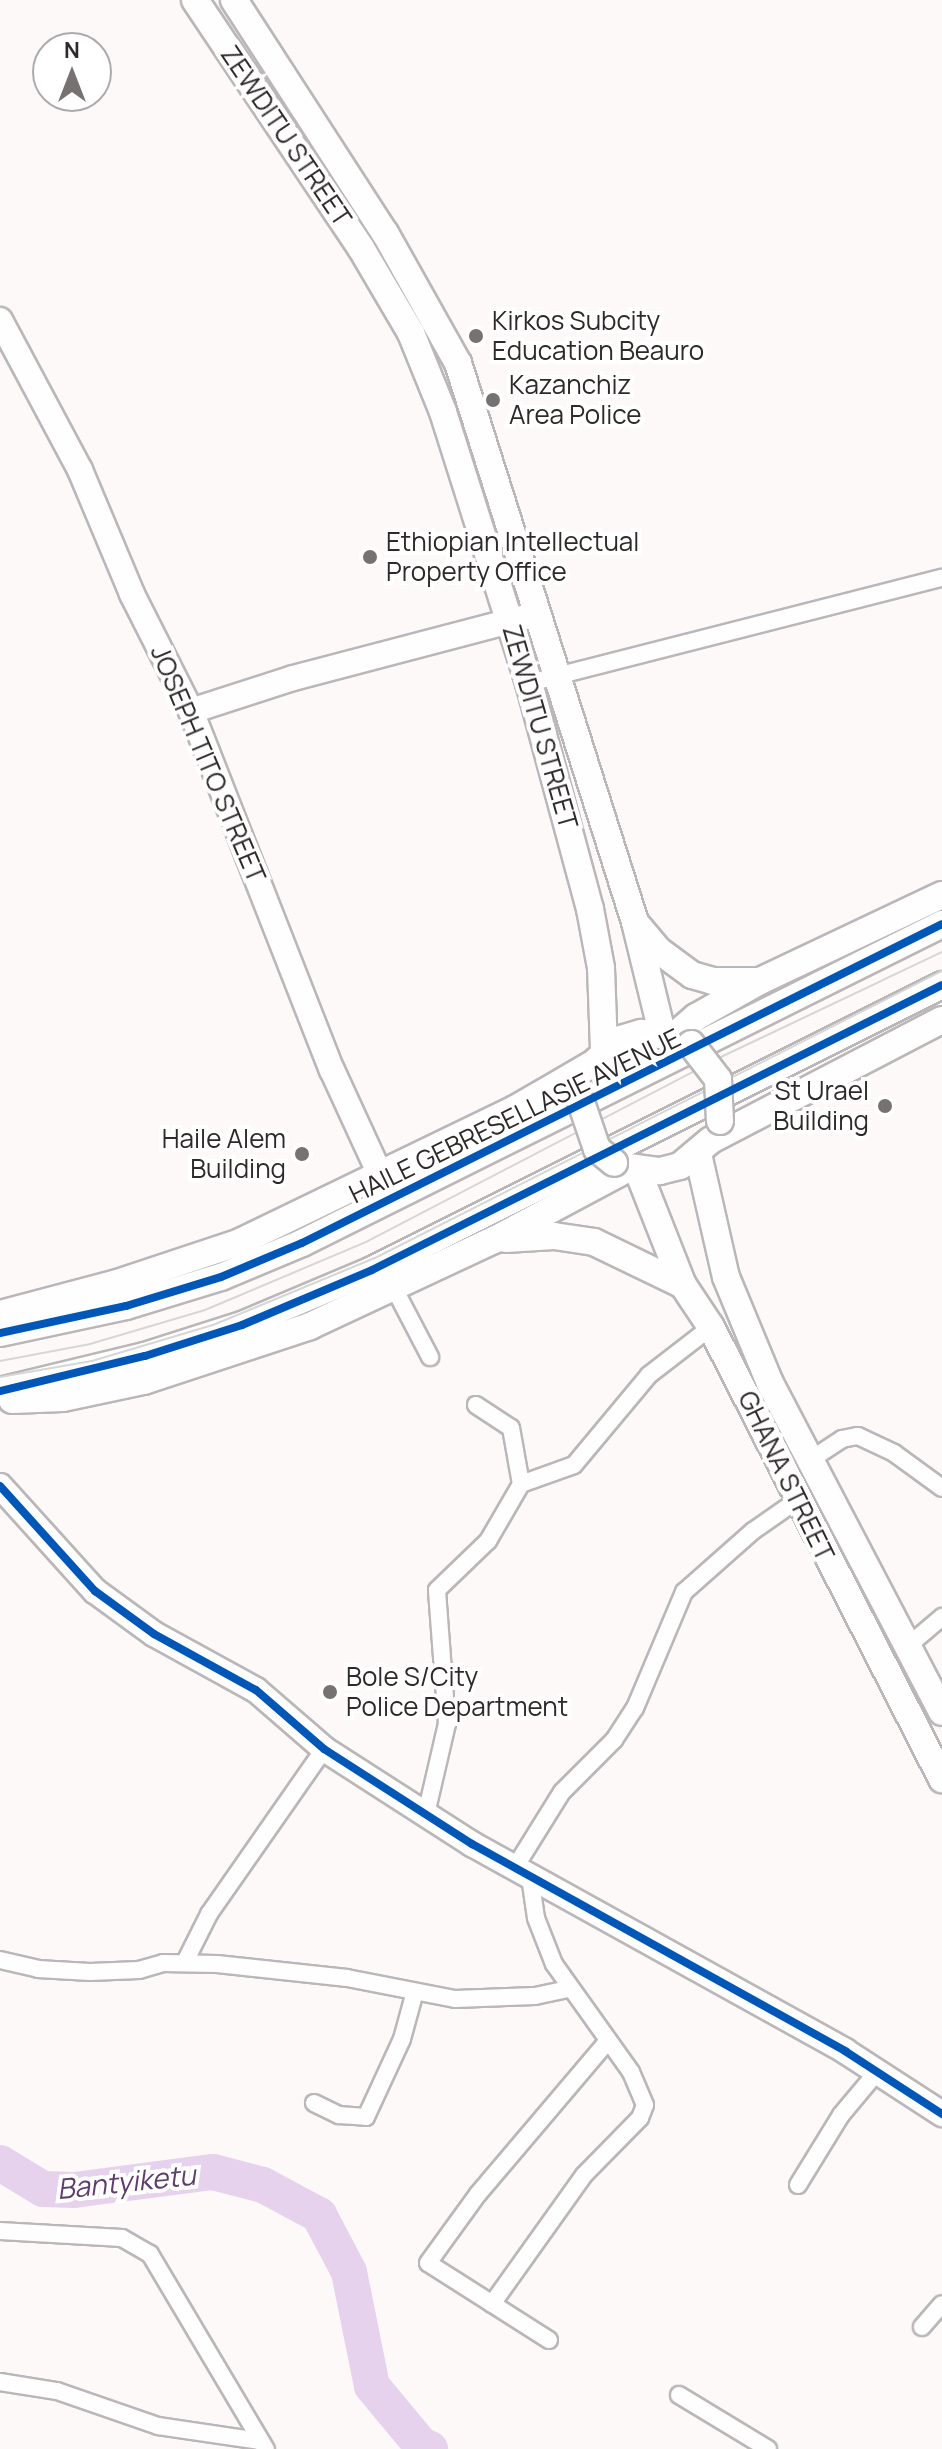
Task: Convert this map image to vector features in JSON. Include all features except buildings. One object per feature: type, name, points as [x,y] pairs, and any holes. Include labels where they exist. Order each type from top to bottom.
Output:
[{"type":"main road","name":"ZEWDITU STREET","points":[[195,0],[307,162],[411,333],[448,427],[529,683],[598,946],[598,1058]]},
{"type":"main road","name":"ZEWDITU STREET","points":[[234,0],[385,233],[458,363],[635,922],[676,1038]]},
{"type":"main road","name":"JOSEPH TITO STREET","points":[[0,320],[80,470],[132,594],[191,711],[332,1070],[379,1172]]},
{"type":"main road","points":[[191,711],[293,678],[537,614]]},
{"type":"main road","name":"HAILE GEBRESELLASIE AVENUE","points":[[676,1038],[696,1017],[760,981],[942,895]]},
{"type":"main road","points":[[635,922],[658,950],[692,975],[713,981],[760,981]]},
{"type":"main road","name":"HAILE GEBRESELLASIE AVENUE","points":[[0,1333],[126,1306],[221,1277],[302,1243],[942,924]]},
{"type":"main road","points":[[0,1391],[145,1356],[242,1325],[372,1270],[942,985]]},
{"type":"main road","points":[[598,1058],[581,1102],[597,1149],[627,1167],[660,1171],[710,1138],[942,1020]]},
{"type":"main road","points":[[0,1314],[117,1283],[240,1242],[379,1172],[515,1109],[598,1058],[621,1039],[676,1038],[718,1079],[710,1138]]},
{"type":"main road","name":"GHANA STREET","points":[[710,1138],[726,1277],[807,1462],[942,1712]]},
{"type":"main road","points":[[0,1399],[63,1398],[213,1362],[394,1288],[494,1240],[627,1167]]},
{"type":"main road","name":"GHANA STREET","points":[[627,1167],[683,1285],[711,1327],[796,1501],[942,1779]]},
{"type":"main road","points":[[494,1240],[554,1236],[594,1242],[683,1285]]},
{"type":"main road","points":[[0,1486],[95,1591],[154,1634],[234,1675],[324,1749],[522,1873],[877,2072],[942,2114]]},
{"type":"street","points":[[529,683],[942,578]]},
{"type":"street","points":[[394,1288],[430,1357]]},
{"type":"street","points":[[521,1484],[574,1465],[649,1375],[711,1327]]},
{"type":"street","points":[[426,1814],[447,1724],[437,1590],[488,1541],[521,1484],[511,1428],[476,1405]]},
{"type":"street","points":[[807,1462],[842,1439],[858,1436],[894,1453],[942,1488]]},
{"type":"street","points":[[492,2304],[584,2175],[640,2118],[645,2105],[642,2089],[569,1989],[536,1918],[522,1873],[562,1792],[614,1740],[635,1708],[684,1592],[753,1531],[796,1501]]},
{"type":"street","points":[[908,1646],[942,1617]]},
{"type":"street","points":[[185,1962],[209,1914],[324,1749]]},
{"type":"street","points":[[0,1960],[38,1969],[90,1972],[185,1962],[347,1978],[414,1995],[496,1998],[569,1989]]},
{"type":"street","points":[[314,2103],[339,2115],[366,2117],[402,2039],[414,1995]]},
{"type":"street","points":[[549,2340],[428,2263],[478,2194],[607,2042]]},
{"type":"street","points":[[798,2185],[841,2115],[877,2072]]},
{"type":"street","points":[[0,2231],[122,2238],[150,2254],[171,2296],[221,2367],[262,2445]]},
{"type":"street","points":[[922,2327],[942,2304]]},
{"type":"street","points":[[0,2382],[57,2391],[158,2426],[262,2445]]},
{"type":"street","points":[[679,2395],[768,2449]]},
{"type":"waterway","name":"Bantyiketu","points":[[0,2163],[43,2189],[74,2190],[213,2172],[263,2185],[319,2215],[349,2272],[372,2386],[421,2445],[430,2449]]},
{"type":"tram line","points":[[0,1361],[90,1344],[205,1310],[368,1241],[723,1056],[942,952]]},
{"type":"tram line","points":[[0,1377],[92,1361],[213,1325],[375,1258],[942,971]]},
{"type":"cycle path","points":[[0,1333],[126,1306],[221,1277],[302,1243],[942,924]]},
{"type":"cycle path","points":[[0,1391],[145,1356],[242,1325],[372,1270],[942,985]]},
{"type":"cycle path","points":[[0,1486],[95,1591],[154,1634],[256,1690],[324,1749],[472,1844],[845,2051],[942,2114]]},
{"type":"place","name":"Kirkos Subcity Education Beauro","points":[[476,336]]},
{"type":"place","name":"Kazanchiz Area Police","points":[[493,400]]},
{"type":"place","name":"Ethiopian Intellectual Property Office","points":[[370,557]]},
{"type":"place","name":"St Urael Building","points":[[885,1106]]},
{"type":"place","name":"Haile Alem Building","points":[[302,1154]]},
{"type":"place","name":"Bole S/City Police Department","points":[[330,1692]]}]
